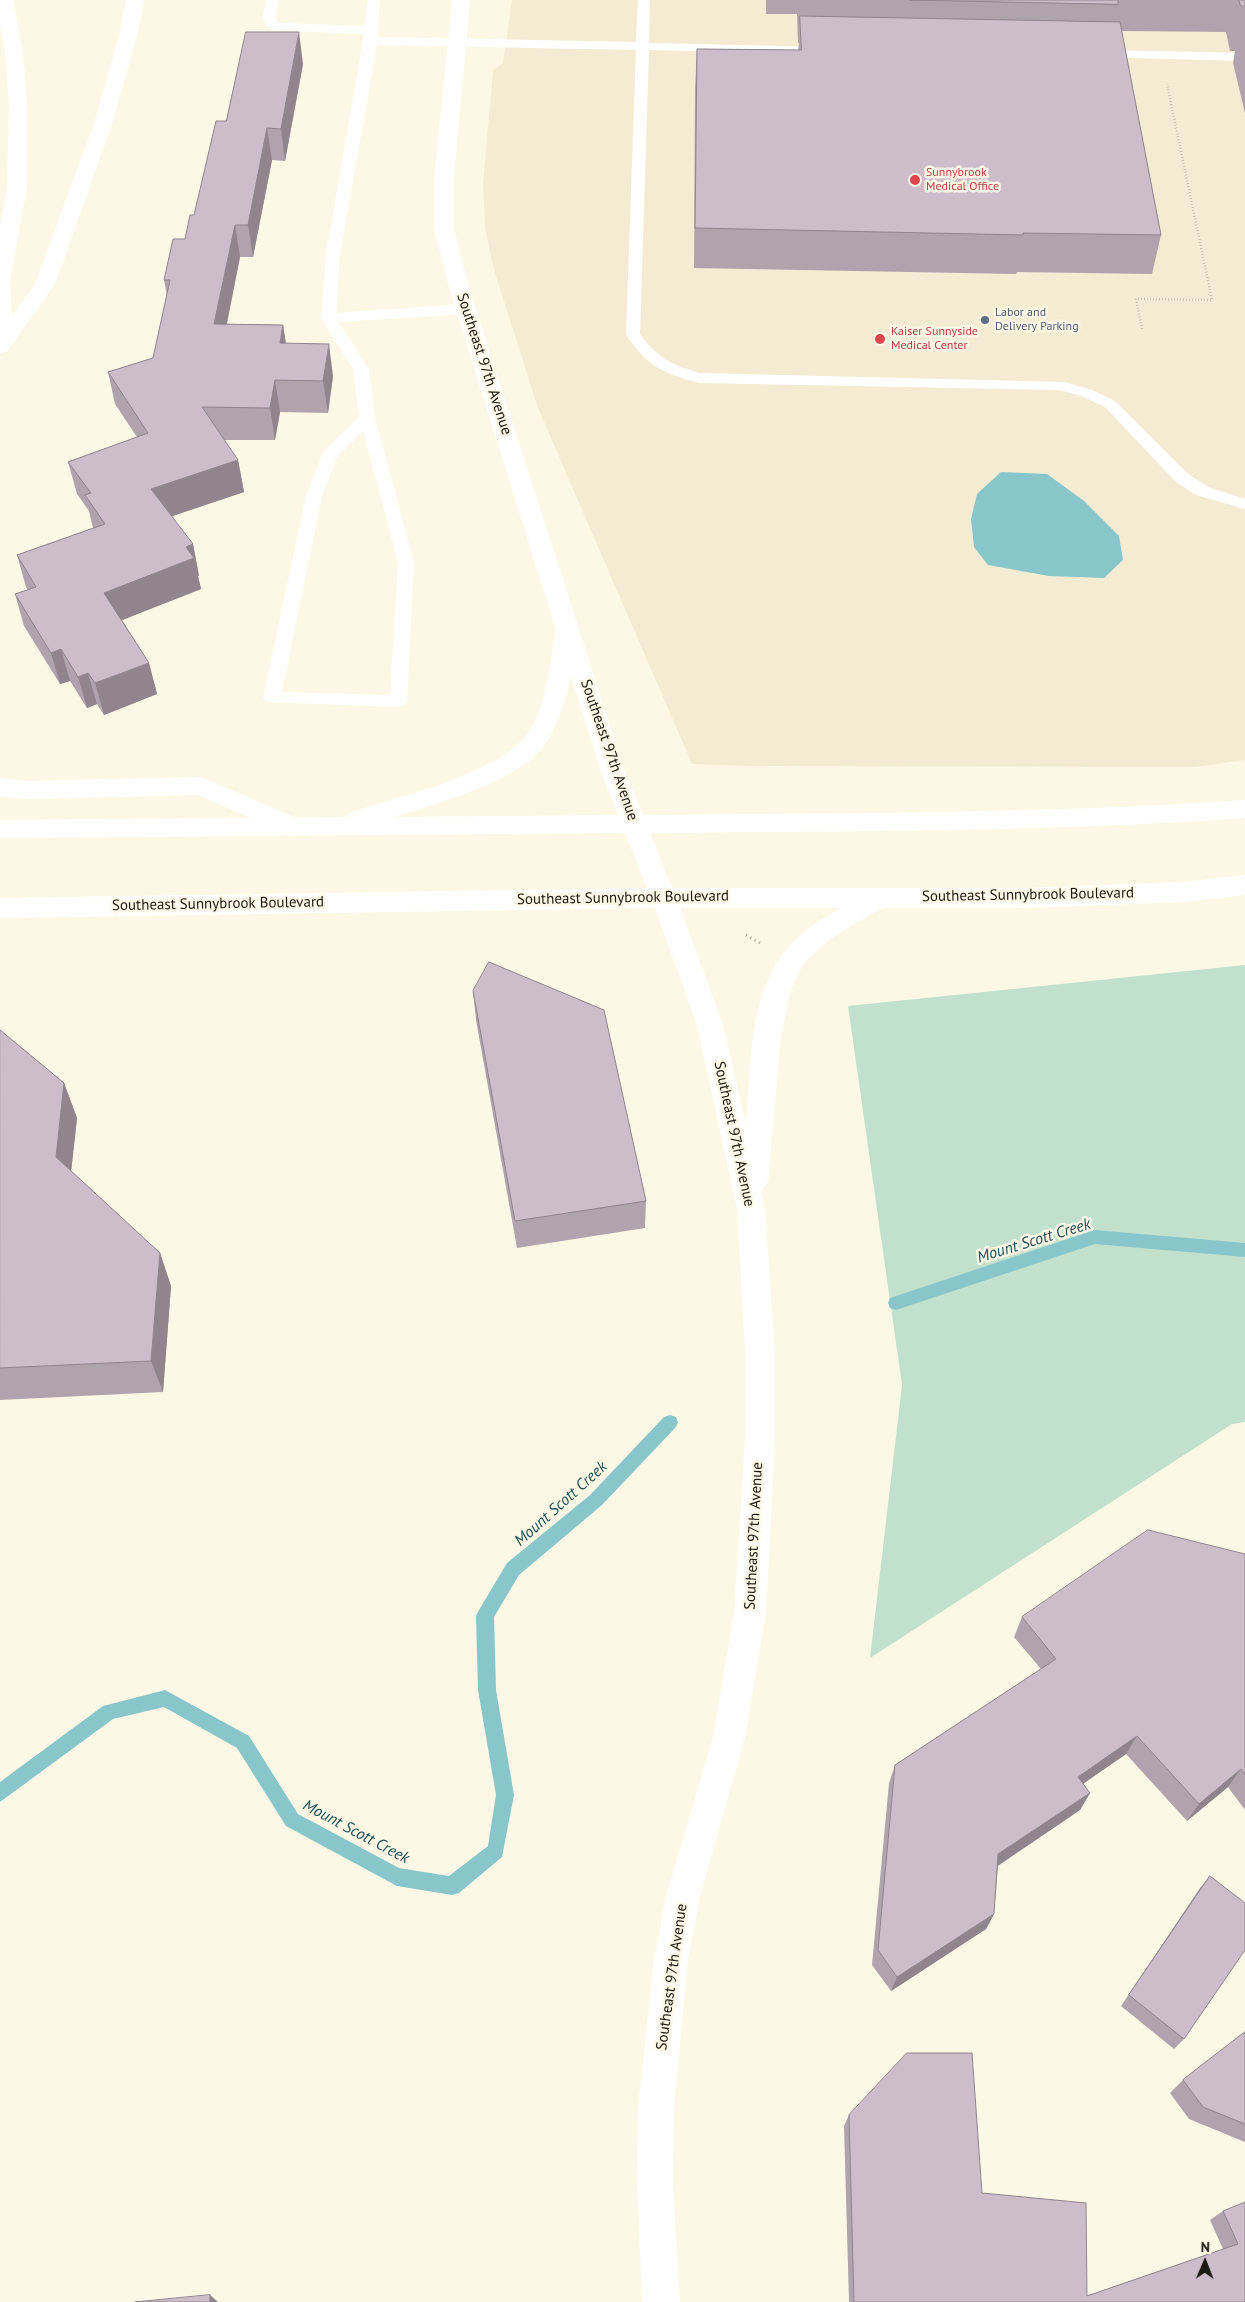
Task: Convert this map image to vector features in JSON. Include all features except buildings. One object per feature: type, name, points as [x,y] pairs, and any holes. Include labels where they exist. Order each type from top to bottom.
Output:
[{"type":"main road","points":[[2,344],[0,281],[17,187],[18,105],[14,51],[4,0]]},
{"type":"main road","points":[[2,344],[45,284],[49,275],[103,124],[129,32],[135,0]]},
{"type":"main road","name":"Southeast 97th Avenue","points":[[461,0],[444,178],[444,229],[466,309],[612,769],[710,1024],[751,1209],[760,1353],[759,1458],[752,1596],[746,1648],[729,1737],[684,1893],[671,1959],[656,2109],[655,2182],[661,2302]]},
{"type":"main road","points":[[336,827],[465,782],[506,765],[524,754],[535,741],[550,708],[568,630]]},
{"type":"main road","points":[[0,787],[26,790],[201,786],[292,827]]},
{"type":"main road","points":[[0,829],[1003,821],[1147,816],[1245,809]]},
{"type":"main road","name":"Southeast Sunnybrook Boulevard","points":[[0,908],[663,898],[1025,898],[1184,892],[1245,885]]},
{"type":"main road","points":[[751,1209],[768,1032],[781,981],[792,960],[810,943],[827,929],[882,897]]},
{"type":"lane","points":[[273,0],[268,18],[275,27],[456,44],[843,50]]},
{"type":"lane","points":[[367,418],[330,455],[314,496],[272,698],[398,701],[406,562],[367,418],[361,369],[328,318],[333,254],[371,36],[370,17],[374,0]]},
{"type":"lane","points":[[644,0],[633,334],[644,352],[666,369],[700,378],[1060,385],[1087,393],[1110,404],[1181,477],[1195,486],[1236,503],[1245,504]]},
{"type":"lane","points":[[1091,53],[1245,57]]},
{"type":"lane","points":[[328,318],[466,309]]},
{"type":"path","points":[[1142,329],[1136,299],[1212,300],[1166,82]]},
{"type":"shaded area","name":"Kaiser Sunnyside Medical Center","points":[[512,0],[1245,0],[1245,760],[1196,767],[750,766],[692,764],[538,408],[494,270],[485,228],[483,185],[493,70],[503,63]]},
{"type":"green space","points":[[1245,965],[1245,1422],[1232,1424],[870,1658],[902,1385],[848,1006]]},
{"type":"water","points":[[1001,472],[1047,474],[1084,501],[1119,536],[1123,560],[1104,578],[1049,576],[988,565],[974,547],[971,519],[977,494]]},
{"type":"waterway","name":"Mount Scott Creek","points":[[896,1303],[1095,1237],[1245,1250]]},
{"type":"waterway","name":"Mount Scott Creek","points":[[0,1793],[109,1712],[165,1698],[243,1742],[292,1820],[397,1877],[452,1886],[496,1851],[505,1795],[487,1690],[485,1616],[513,1569],[596,1500],[670,1422]]},
{"type":"place","name":"Sunnybrook Medical Office","points":[[915,180]]},
{"type":"place","name":"Labor and Delivery Parking","points":[[985,320]]},
{"type":"place","name":"Kaiser Sunnyside Medical Center","points":[[880,339]]}]
